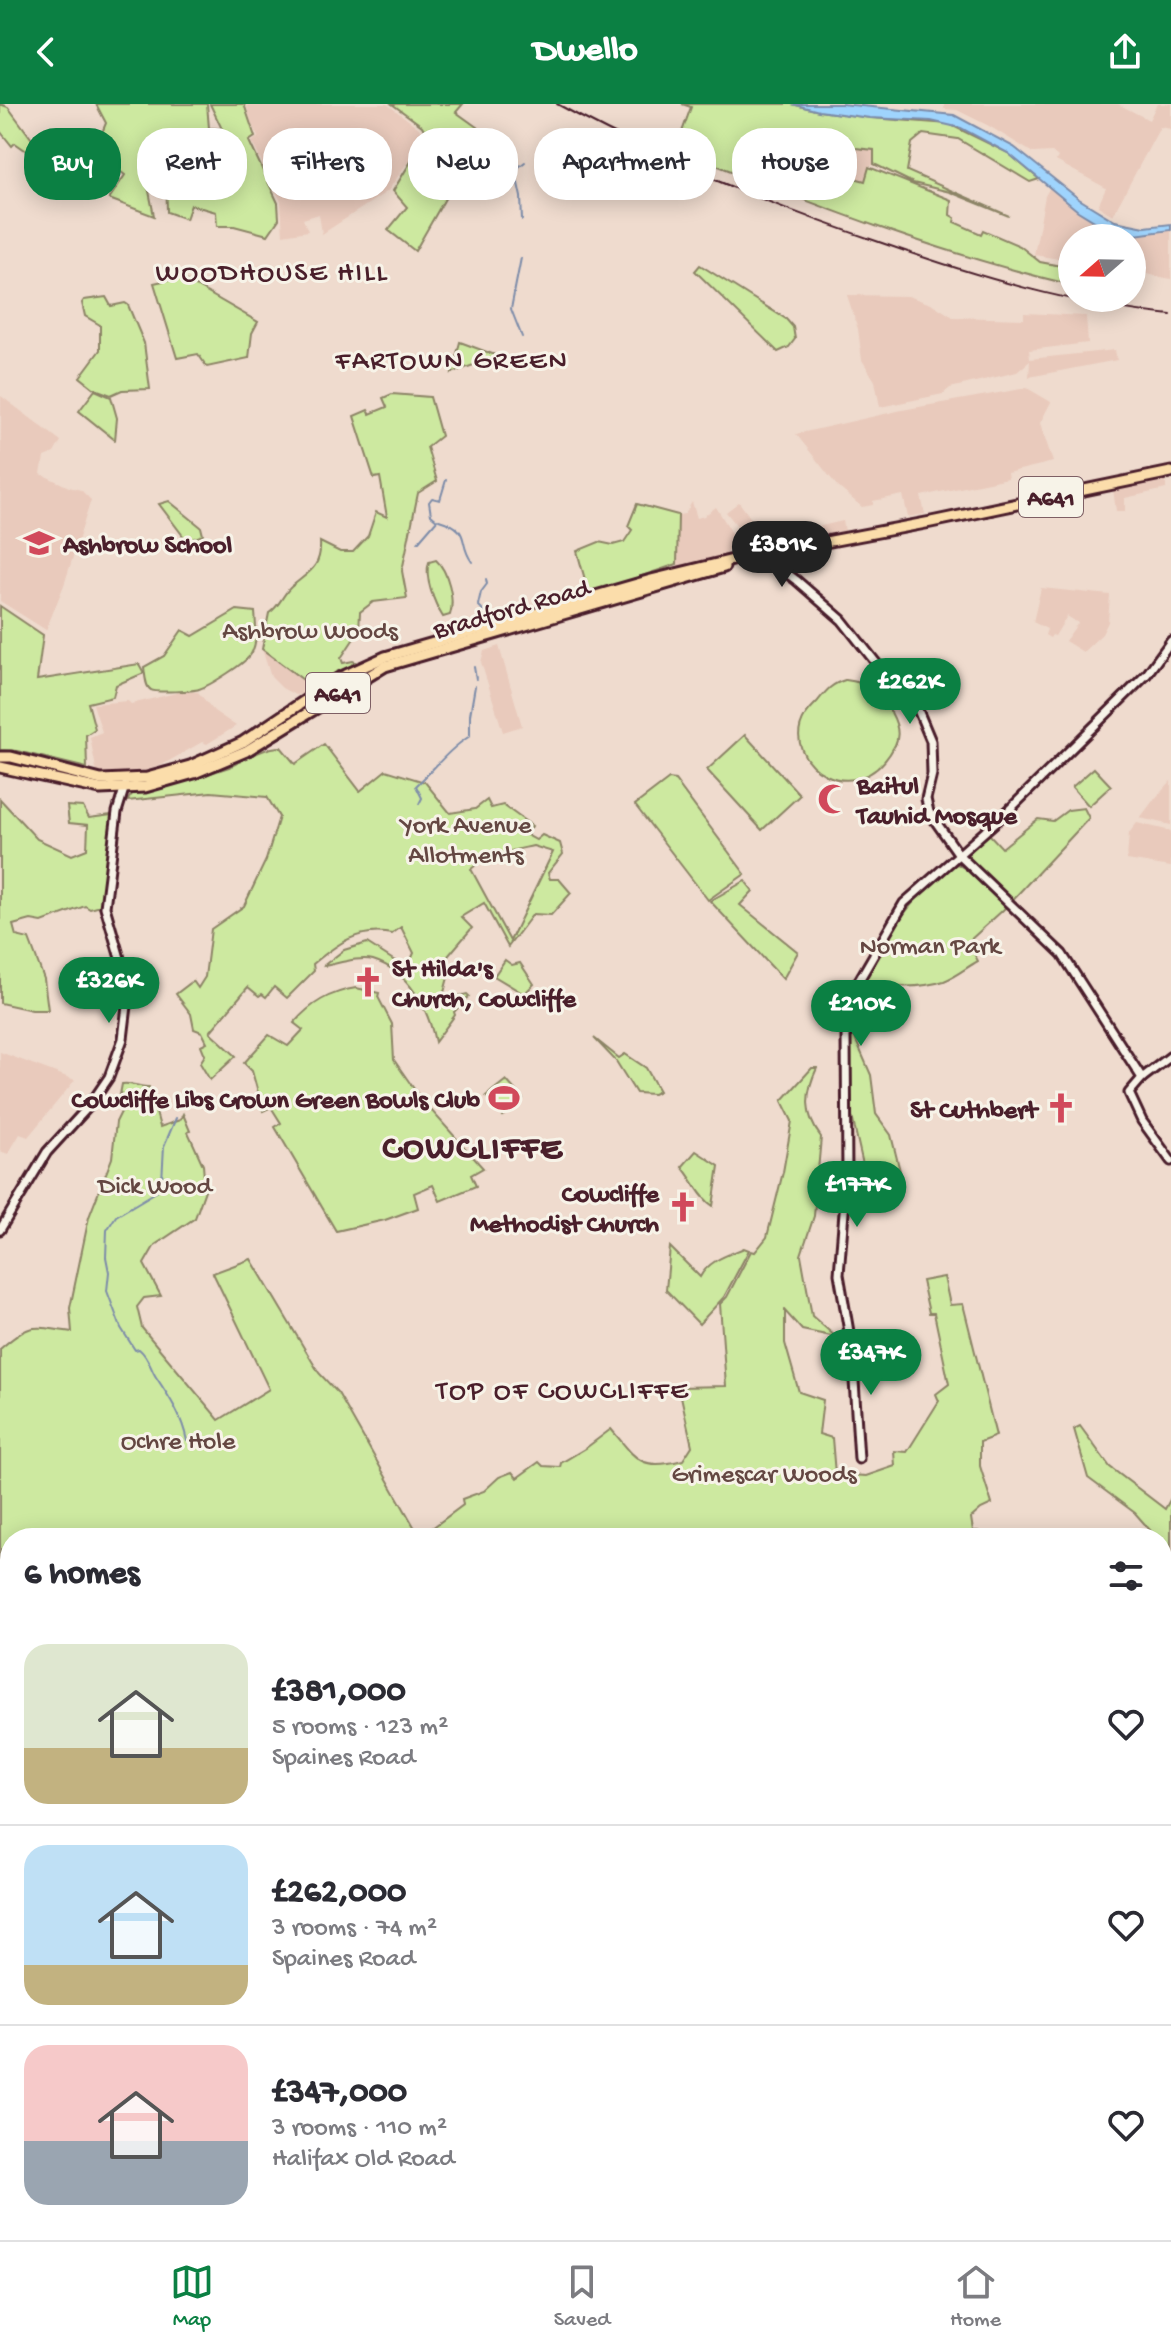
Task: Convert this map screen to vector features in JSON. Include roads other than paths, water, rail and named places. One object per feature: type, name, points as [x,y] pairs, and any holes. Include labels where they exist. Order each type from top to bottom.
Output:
[{"type":"main road","name":"A641","points":[[761,554],[1171,472]]},
{"type":"main road","points":[[778,567],[787,549]]},
{"type":"main road","name":"Bradford Road","points":[[0,767],[100,784],[145,787],[194,773],[246,751],[385,666],[761,554]]},
{"type":"main road","name":"Bradford Road","points":[[125,784],[190,766],[243,742],[339,678],[385,657],[651,580],[761,554]]},
{"type":"main road","name":"Bradford Road","points":[[0,757],[11,757],[100,784]]},
{"type":"street","points":[[761,554],[842,620],[923,718],[930,734],[933,757],[926,805],[934,820],[960,856],[1062,954],[1142,1078]]},
{"type":"street","points":[[859,1459],[852,1349],[839,1274],[847,1175],[845,1051],[848,1009],[859,976],[904,903],[960,856],[1147,674],[1171,641]]},
{"type":"street","points":[[0,1230],[47,1152],[90,1105],[109,1077],[123,1039],[129,989],[105,907],[116,821],[125,784]]},
{"type":"street","points":[[1171,1056],[1142,1078],[1129,1093],[1142,1121],[1171,1161]]},
{"type":"water","points":[[792,104],[841,104],[954,115],[1014,147],[1079,199],[1115,221],[1130,224],[1099,224],[1078,211],[1008,153],[961,128],[931,121],[870,118]]},
{"type":"water","points":[[1171,224],[1171,230],[1146,234],[1146,227]]},
{"type":"waterway","points":[[522,220],[515,170],[525,162]]},
{"type":"waterway","points":[[521,258],[511,309],[522,337]]},
{"type":"waterway","points":[[418,542],[437,520],[431,515],[429,502],[432,498],[440,500],[446,480]]},
{"type":"waterway","points":[[439,520],[460,532],[472,562]]},
{"type":"waterway","points":[[486,579],[487,584],[478,605],[487,622]]},
{"type":"waterway","points":[[474,667],[476,679]]},
{"type":"waterway","points":[[419,804],[422,798],[416,786],[448,753],[470,736],[475,686]]},
{"type":"waterway","points":[[176,1118],[164,1146],[162,1181],[156,1192],[116,1216],[107,1230],[107,1291],[121,1328],[135,1350],[139,1349],[145,1355],[175,1408],[187,1441]]},
{"type":"railway","points":[[557,104],[716,181],[917,255],[1061,297],[1171,315]]},
{"type":"place","name":"Ashbrow School","points":[[39,543]]},
{"type":"place","name":"Baitul Tauhid Mosque","points":[[833,799]]},
{"type":"place","name":"St Hilda's Church, Cowcliffe","points":[[368,982]]},
{"type":"place","name":"Cowcliffe Libs Crown Green Bowls Club","points":[[504,1098]]},
{"type":"place","name":"St Cuthbert","points":[[1061,1108]]},
{"type":"place","name":"Cowcliffe Methodist Church","points":[[683,1207]]},
{"type":"district","name":"WOODHOUSE HILL","points":[[272,270]]},
{"type":"district","name":"FARTOWN GREEN","points":[[452,358]]},
{"type":"district","name":"COWCLIFFE","points":[[473,1145]]},
{"type":"district","name":"TOP OF COWCLIFFE","points":[[563,1388]]},
{"type":"park label","name":"Ashbrow Woods","points":[[310,629]]},
{"type":"park label","name":"York Avenue Allotments","points":[[466,838]]},
{"type":"park label","name":"Norman Park","points":[[930,944]]},
{"type":"park label","name":"Dick Wood","points":[[155,1184]]},
{"type":"park label","name":"Ochre Hole","points":[[178,1439]]},
{"type":"park label","name":"Grimescar Woods","points":[[764,1472]]}]
